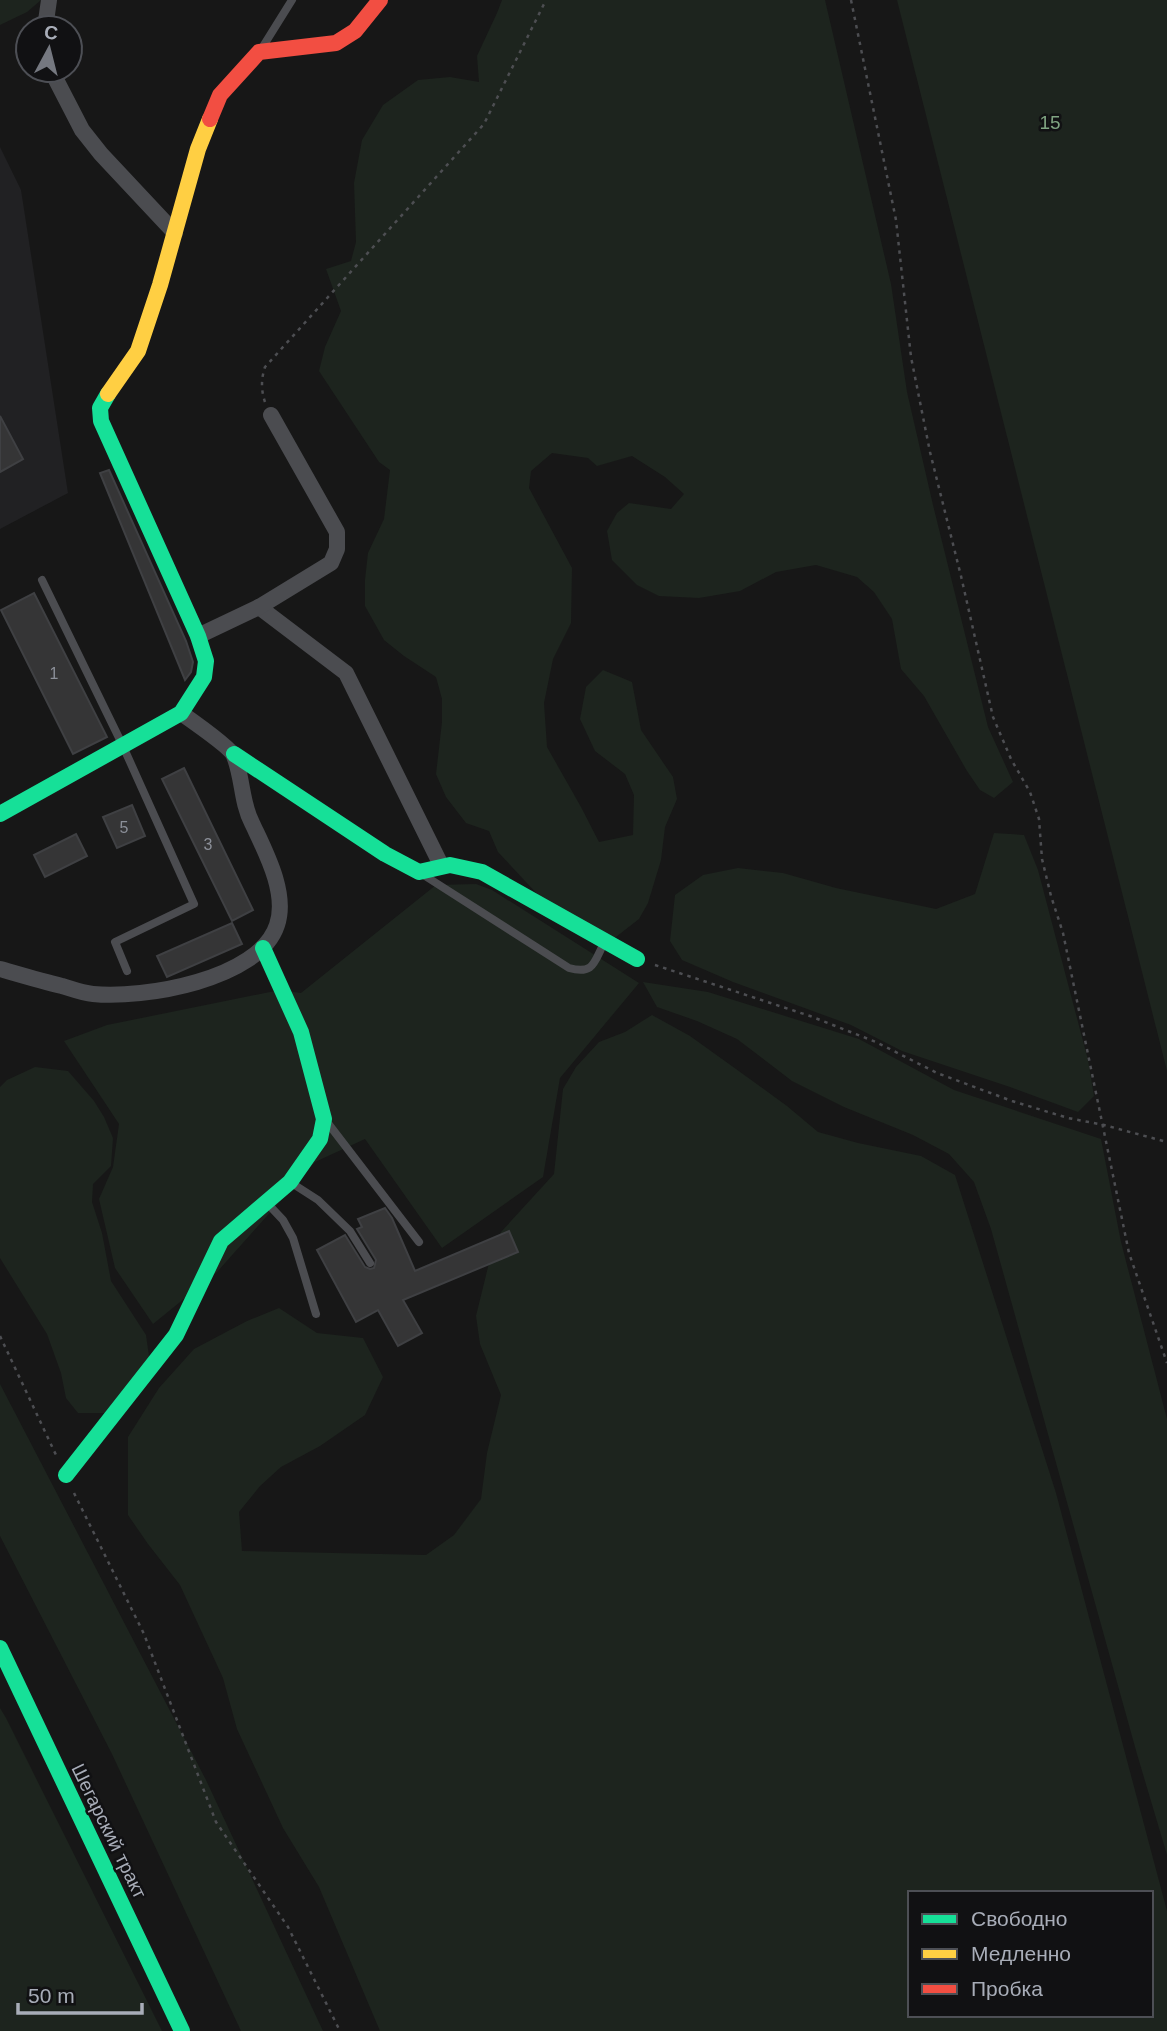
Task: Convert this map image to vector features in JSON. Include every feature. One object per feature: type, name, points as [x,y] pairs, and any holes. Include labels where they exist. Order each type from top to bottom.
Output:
[{"type":"street","points":[[0,814],[181,713],[204,677],[206,661],[198,636],[99,415],[103,401],[138,351],[160,285],[198,149],[220,95],[259,52],[344,41],[380,0]]},
{"type":"street","points":[[58,84],[82,130],[175,233]]},
{"type":"street","points":[[198,636],[259,607],[331,563],[337,549],[337,532],[271,415]]},
{"type":"street","points":[[259,607],[346,673],[441,865]]},
{"type":"street","points":[[181,713],[234,754],[385,854],[419,872],[441,865],[462,865],[482,872],[637,959]]},
{"type":"street","points":[[0,969],[89,994],[116,996],[141,994],[198,981],[233,969],[263,948],[278,924],[279,898],[273,869],[246,813],[234,754]]},
{"type":"street","points":[[66,1475],[176,1335],[221,1241],[290,1181],[320,1139],[324,1119],[301,1032],[263,948]]},
{"type":"street","name":"Шегарский тракт","points":[[0,1648],[182,2031]]},
{"type":"lane","points":[[259,52],[292,0]]},
{"type":"lane","points":[[42,580],[122,744],[194,904],[116,943],[127,971]]},
{"type":"lane","points":[[419,872],[569,968],[587,970],[605,942]]},
{"type":"lane","points":[[324,1119],[419,1242]]},
{"type":"lane","points":[[290,1181],[318,1200],[350,1231],[370,1263]]},
{"type":"lane","points":[[267,1203],[283,1220],[293,1238],[316,1314]]},
{"type":"path","points":[[271,415],[261,387],[265,367],[484,124],[546,0]]},
{"type":"path","points":[[851,0],[896,220],[911,357],[930,452],[993,717],[1011,759],[1030,792],[1039,819],[1042,859],[1063,933],[1129,1253],[1167,1363]]},
{"type":"path","points":[[637,959],[810,1016],[876,1042],[937,1073],[1013,1101],[1068,1118],[1167,1142]]},
{"type":"path","points":[[0,1336],[144,1634],[216,1822],[288,1927],[340,2031]]},
{"type":"shaded area","points":[[0,147],[21,190],[68,493],[0,529]]},
{"type":"green space","points":[[0,0],[41,0],[27,12],[14,14],[14,18],[0,25]]},
{"type":"green space","points":[[502,0],[825,0],[891,284],[907,392],[933,505],[988,727],[1013,782],[994,798],[980,790],[924,696],[901,669],[892,619],[874,592],[857,577],[816,565],[776,572],[740,591],[699,598],[659,596],[637,585],[612,560],[607,531],[617,513],[629,503],[671,509],[684,494],[665,477],[632,456],[597,466],[588,458],[552,453],[531,471],[529,488],[572,568],[571,623],[553,659],[544,703],[547,747],[599,842],[633,835],[634,795],[625,774],[595,751],[580,719],[586,687],[603,670],[632,682],[641,730],[673,777],[677,799],[665,827],[661,860],[648,903],[639,919],[612,940],[553,911],[498,852],[489,831],[466,823],[446,797],[436,774],[442,699],[436,677],[384,640],[365,606],[368,553],[384,519],[390,470],[379,462],[319,371],[325,347],[341,311],[326,269],[351,261],[356,242],[354,183],[362,140],[383,105],[418,80],[450,77],[479,82],[477,56]]},
{"type":"green space","name":"15","points":[[897,0],[1167,0],[1167,1071]]},
{"type":"green space","points":[[994,833],[1024,835],[1038,870],[1088,1060],[1094,1096],[1078,1112],[902,1051],[851,1025],[733,982],[682,960],[670,941],[675,895],[703,875],[738,868],[783,873],[836,888],[936,909],[975,894]]},
{"type":"green space","points":[[476,884],[492,890],[639,983],[560,1078],[543,1177],[442,1248],[365,1139],[315,1162],[217,1272],[153,1324],[115,1268],[99,1199],[113,1167],[119,1124],[64,1041],[107,1025],[280,990],[301,993],[436,885]]},
{"type":"green space","points":[[643,982],[708,992],[859,1039],[954,1090],[1101,1139],[1121,1242],[1167,1419],[1167,1855],[991,1229],[974,1182],[949,1154],[792,1081],[737,1039],[657,1007]]},
{"type":"green space","points":[[652,1015],[690,1036],[787,1106],[818,1132],[921,1156],[955,1175],[1056,1493],[1167,1911],[1167,2031],[380,2031],[319,1887],[283,1828],[237,1729],[223,1678],[180,1585],[128,1515],[128,1437],[159,1388],[194,1349],[247,1321],[279,1308],[317,1333],[363,1338],[383,1377],[365,1415],[320,1446],[281,1467],[260,1486],[239,1512],[242,1551],[426,1555],[454,1535],[481,1499],[487,1453],[501,1395],[480,1344],[476,1316],[488,1267],[501,1232],[554,1174],[563,1089],[576,1067],[599,1042],[625,1032]]},
{"type":"green space","points":[[35,1067],[68,1071],[94,1101],[113,1138],[111,1166],[93,1184],[92,1202],[102,1233],[111,1281],[146,1335],[151,1370],[105,1413],[78,1413],[66,1398],[61,1373],[47,1334],[0,1258],[0,1087],[7,1080]]},
{"type":"green space","points":[[0,1384],[206,1780],[323,2031],[241,2031],[112,1754],[0,1536]]},
{"type":"green space","points":[[0,1708],[6,1718],[162,2031],[0,2031]]},
{"type":"building","points":[[0,416],[23,459],[0,472]]},
{"type":"building","points":[[109,470],[186,641],[193,662],[191,672],[185,680],[100,473]]},
{"type":"building","points":[[34,593],[107,737],[73,754],[1,610]]},
{"type":"building","points":[[184,768],[253,910],[232,921],[162,779]]},
{"type":"building","points":[[132,805],[145,836],[117,848],[103,817]]},
{"type":"building","points":[[76,834],[87,856],[45,877],[34,855]]},
{"type":"building","points":[[232,923],[242,944],[167,977],[157,956]]},
{"type":"building","points":[[385,1208],[415,1271],[509,1231],[518,1252],[403,1300],[422,1333],[398,1346],[378,1310],[356,1322],[317,1250],[345,1235],[365,1267],[374,1268],[376,1260],[357,1229],[362,1227],[358,1219]]},
{"type":"traffic: fast","points":[[0,814],[181,713],[204,677],[206,661],[198,636],[101,421],[100,408],[108,394]]},
{"type":"traffic: fast","points":[[234,754],[385,854],[419,872],[450,865],[482,872],[637,959]]},
{"type":"traffic: fast","points":[[66,1475],[176,1335],[221,1241],[290,1182],[320,1139],[324,1119],[301,1032],[263,948]]},
{"type":"traffic: fast","points":[[0,1648],[182,2031]]},
{"type":"traffic: slow","points":[[108,394],[138,351],[160,285],[198,149],[210,119]]},
{"type":"traffic: jam","points":[[210,119],[220,95],[259,52],[336,43],[355,31],[380,0]]}]
